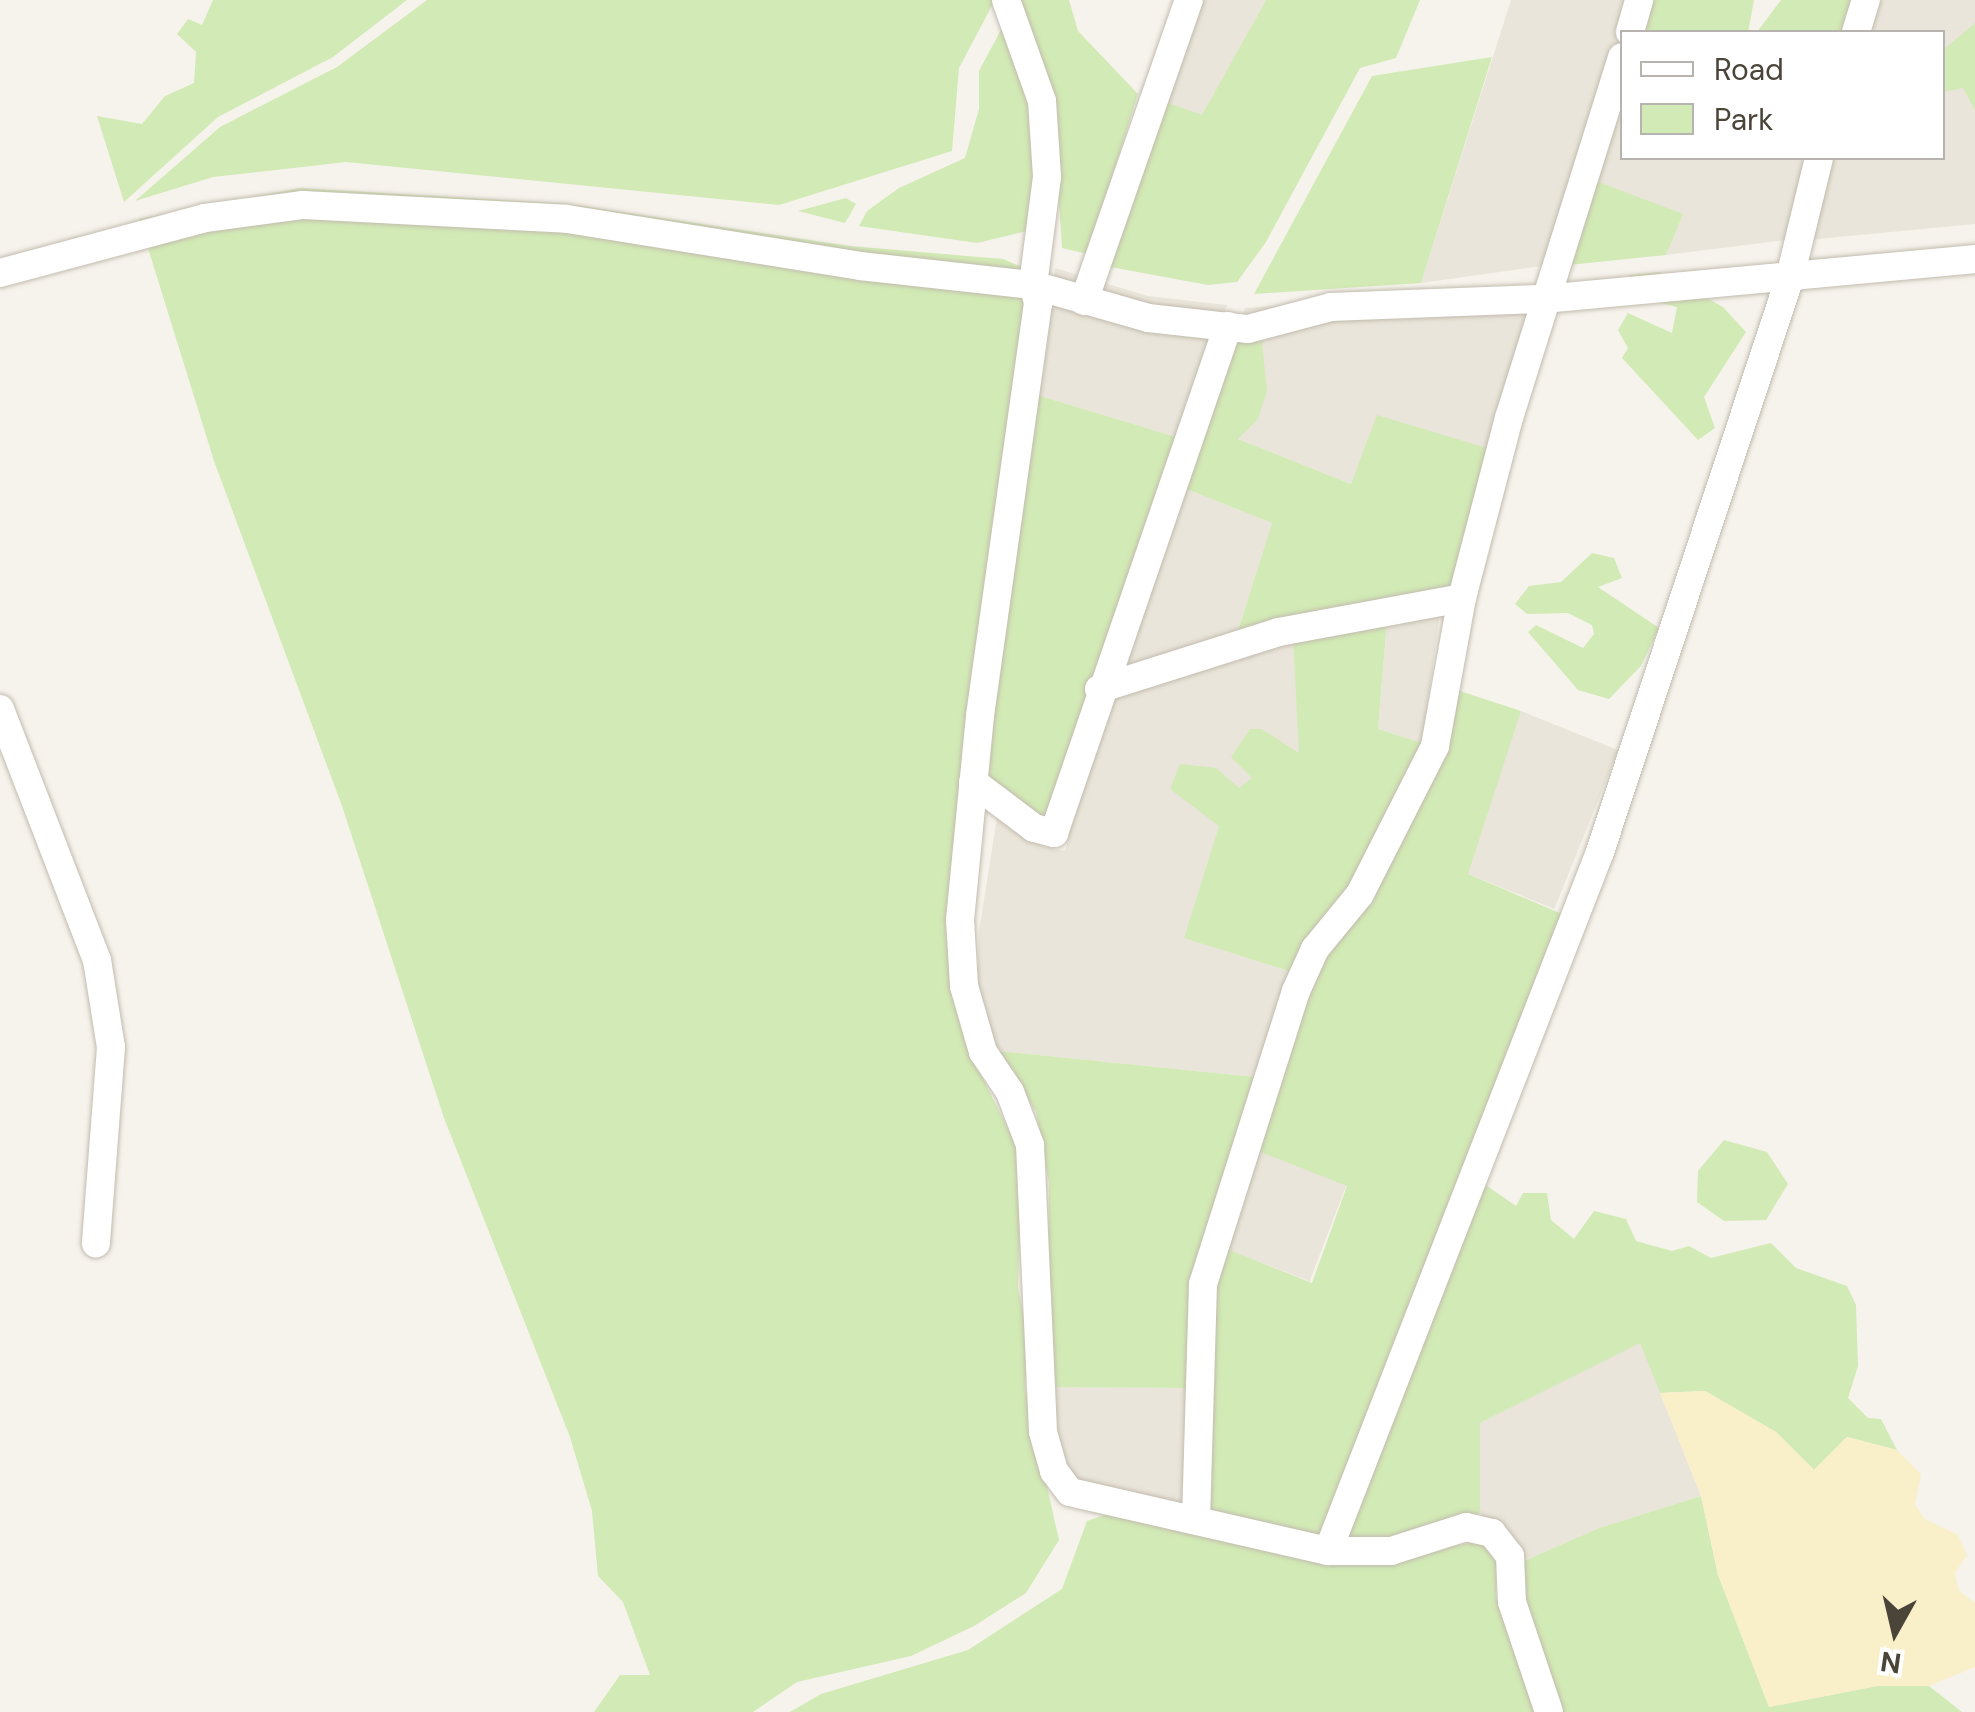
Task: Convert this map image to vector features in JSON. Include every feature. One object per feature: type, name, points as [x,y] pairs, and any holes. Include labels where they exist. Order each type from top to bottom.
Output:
[{"type":"street","points":[[1006,0],[1042,101],[1046,134],[1033,285],[1038,303],[973,782],[960,920],[964,986],[983,1052],[1010,1092],[1030,1145],[1042,1432],[1054,1471],[1070,1492],[1328,1550],[1390,1551],[1466,1527],[1492,1533],[1510,1556],[1512,1602],[1549,1712]]},
{"type":"street","points":[[1084,301],[1190,0]]},
{"type":"street","points":[[1631,30],[1639,0]]},
{"type":"street","points":[[1857,30],[1866,0]]},
{"type":"street","points":[[1196,1520],[1204,1284],[1296,990],[1315,949],[1360,894],[1435,746],[1462,598],[1544,299],[1620,63]]},
{"type":"street","points":[[1328,1550],[1600,852],[1790,277],[1819,160]]},
{"type":"street","points":[[0,273],[206,218],[303,205],[567,219],[860,266],[1033,285],[1148,318],[1248,329],[1331,307],[1399,301],[1544,299],[1975,259]]},
{"type":"street","points":[[973,782],[1034,828],[1054,833],[1098,689],[1228,326]]},
{"type":"street","points":[[1098,689],[1298,627],[1462,598]]},
{"type":"street","points":[[0,710],[97,960],[112,1047],[96,1243]]},
{"type":"shaded area","points":[[1195,0],[1266,0],[1202,116],[1160,100]]},
{"type":"shaded area","points":[[1511,0],[1631,0],[1549,265],[1421,283]]},
{"type":"shaded area","points":[[1880,0],[1975,0],[1975,224],[1807,240],[1828,160],[1945,160],[1945,30],[1869,30]]},
{"type":"shaded area","points":[[1620,85],[1620,160],[1810,160],[1787,240],[1666,255],[1682,214],[1591,179]]},
{"type":"shaded area","points":[[1055,268],[1148,296],[1227,305],[1183,439],[1037,395]]},
{"type":"shaded area","points":[[1539,286],[1490,449],[1351,484],[1205,426],[1245,308]]},
{"type":"shaded area","points":[[1184,488],[1272,523],[1237,634],[1113,673]]},
{"type":"shaded area","points":[[1440,614],[1422,743],[1378,729],[1387,621]]},
{"type":"shaded area","points":[[1293,640],[1304,829],[1223,813],[1185,938],[1295,973],[1255,1077],[998,1051],[977,994],[979,931],[997,818],[1042,846],[1065,851],[1107,695]]},
{"type":"shaded area","points":[[1521,711],[1618,750],[1554,909],[1457,870]]},
{"type":"shaded area","points":[[1255,1150],[1346,1185],[1310,1281],[1218,1246]]},
{"type":"shaded area","points":[[1640,1342],[1701,1496],[1599,1528],[1522,1562],[1480,1513],[1480,1423]]},
{"type":"shaded area","points":[[1047,1387],[1188,1388],[1188,1511],[1074,1486],[1062,1472]]},
{"type":"green space","points":[[213,0],[407,0],[333,57],[218,117],[124,202],[97,116],[142,124],[165,96],[194,83],[196,52],[177,34],[188,19],[202,25]]},
{"type":"green space","points":[[427,0],[995,0],[959,68],[952,151],[779,205],[346,162],[213,177],[135,201],[220,127],[337,67]]},
{"type":"green space","points":[[1013,0],[1069,0],[1078,31],[1138,94],[1088,254],[1062,248],[1052,97]]},
{"type":"green space","points":[[1266,0],[1420,0],[1396,58],[1360,68],[1266,242],[1237,282],[1208,285],[1105,266],[1160,100],[1202,115]]},
{"type":"green space","points":[[1648,0],[1754,0],[1748,30],[1638,30]]},
{"type":"green space","points":[[1781,0],[1856,0],[1846,30],[1758,30]]},
{"type":"green space","points":[[1975,23],[1975,110],[1963,88],[1945,92],[1945,48]]},
{"type":"green space","points":[[1003,26],[1038,130],[1027,231],[977,243],[859,226],[867,211],[899,188],[965,158],[979,109],[979,71]]},
{"type":"green space","points":[[1492,57],[1421,283],[1254,294],[1372,76]]},
{"type":"green space","points":[[1591,179],[1683,214],[1666,255],[1559,266]]},
{"type":"green space","points":[[300,188],[568,204],[850,246],[1003,259],[1024,268],[1030,294],[949,938],[965,1042],[1022,1157],[1018,1287],[1028,1339],[1025,1389],[1059,1540],[1026,1593],[974,1626],[911,1656],[797,1682],[753,1712],[594,1712],[620,1675],[650,1675],[623,1602],[598,1576],[592,1511],[570,1437],[444,1118],[342,806],[214,461],[139,219]]},
{"type":"green space","points":[[846,198],[856,204],[845,223],[798,211]]},
{"type":"green space","points":[[1659,272],[1723,307],[1746,332],[1704,397],[1715,428],[1698,440],[1622,358],[1628,348],[1618,330],[1628,313],[1672,333],[1677,307],[1647,300],[1629,275]]},
{"type":"green space","points":[[1236,330],[1261,333],[1267,391],[1258,419],[1238,439],[1351,484],[1377,415],[1490,449],[1458,581],[1449,591],[1237,634],[1272,523],[1184,488]]},
{"type":"green space","points":[[1037,395],[1183,439],[1092,677],[1048,823],[983,777]]},
{"type":"green space","points":[[1592,553],[1614,558],[1622,578],[1598,587],[1659,628],[1641,666],[1609,699],[1578,690],[1528,632],[1536,625],[1583,648],[1594,634],[1592,625],[1568,613],[1527,614],[1515,604],[1529,586],[1561,582]]},
{"type":"green space","points":[[1387,621],[1378,729],[1422,743],[1355,889],[1295,973],[1184,938],[1219,826],[1170,789],[1180,764],[1216,768],[1239,788],[1252,778],[1231,757],[1250,729],[1262,729],[1299,753],[1293,640]]},
{"type":"green space","points":[[1451,688],[1521,711],[1468,874],[1562,914],[1324,1541],[1204,1514],[1210,1305],[1224,1248],[1312,1283],[1347,1186],[1255,1150],[1320,959],[1364,911],[1423,801],[1443,743]]},
{"type":"green space","points":[[998,1051],[1255,1077],[1188,1388],[1047,1387],[1049,1183],[1036,1112]]},
{"type":"green space","points":[[1724,1140],[1767,1152],[1788,1184],[1766,1220],[1724,1221],[1697,1202],[1698,1171]]},
{"type":"green space","points":[[1480,1181],[1516,1206],[1523,1193],[1547,1193],[1551,1220],[1574,1239],[1594,1211],[1626,1219],[1636,1241],[1672,1251],[1689,1246],[1711,1258],[1771,1243],[1796,1268],[1847,1286],[1856,1305],[1858,1366],[1848,1398],[1868,1418],[1881,1419],[1897,1450],[1847,1437],[1814,1470],[1776,1432],[1705,1391],[1660,1393],[1640,1343],[1480,1423],[1480,1513],[1420,1537],[1338,1545]]},
{"type":"green space","points":[[1701,1496],[1718,1575],[1769,1707],[1877,1686],[1929,1686],[1962,1712],[1557,1712],[1525,1614],[1522,1562],[1599,1528]]},
{"type":"green space","points":[[1108,1514],[1353,1565],[1480,1541],[1496,1557],[1496,1598],[1538,1712],[790,1712],[821,1694],[968,1650],[1062,1589],[1087,1521]]},
{"type":"sand","points":[[1705,1391],[1776,1432],[1814,1470],[1847,1437],[1897,1450],[1921,1474],[1915,1505],[1925,1519],[1958,1535],[1967,1555],[1955,1573],[1959,1591],[1975,1603],[1975,1667],[1929,1686],[1877,1686],[1769,1707],[1718,1575],[1701,1496],[1660,1393]]}]
